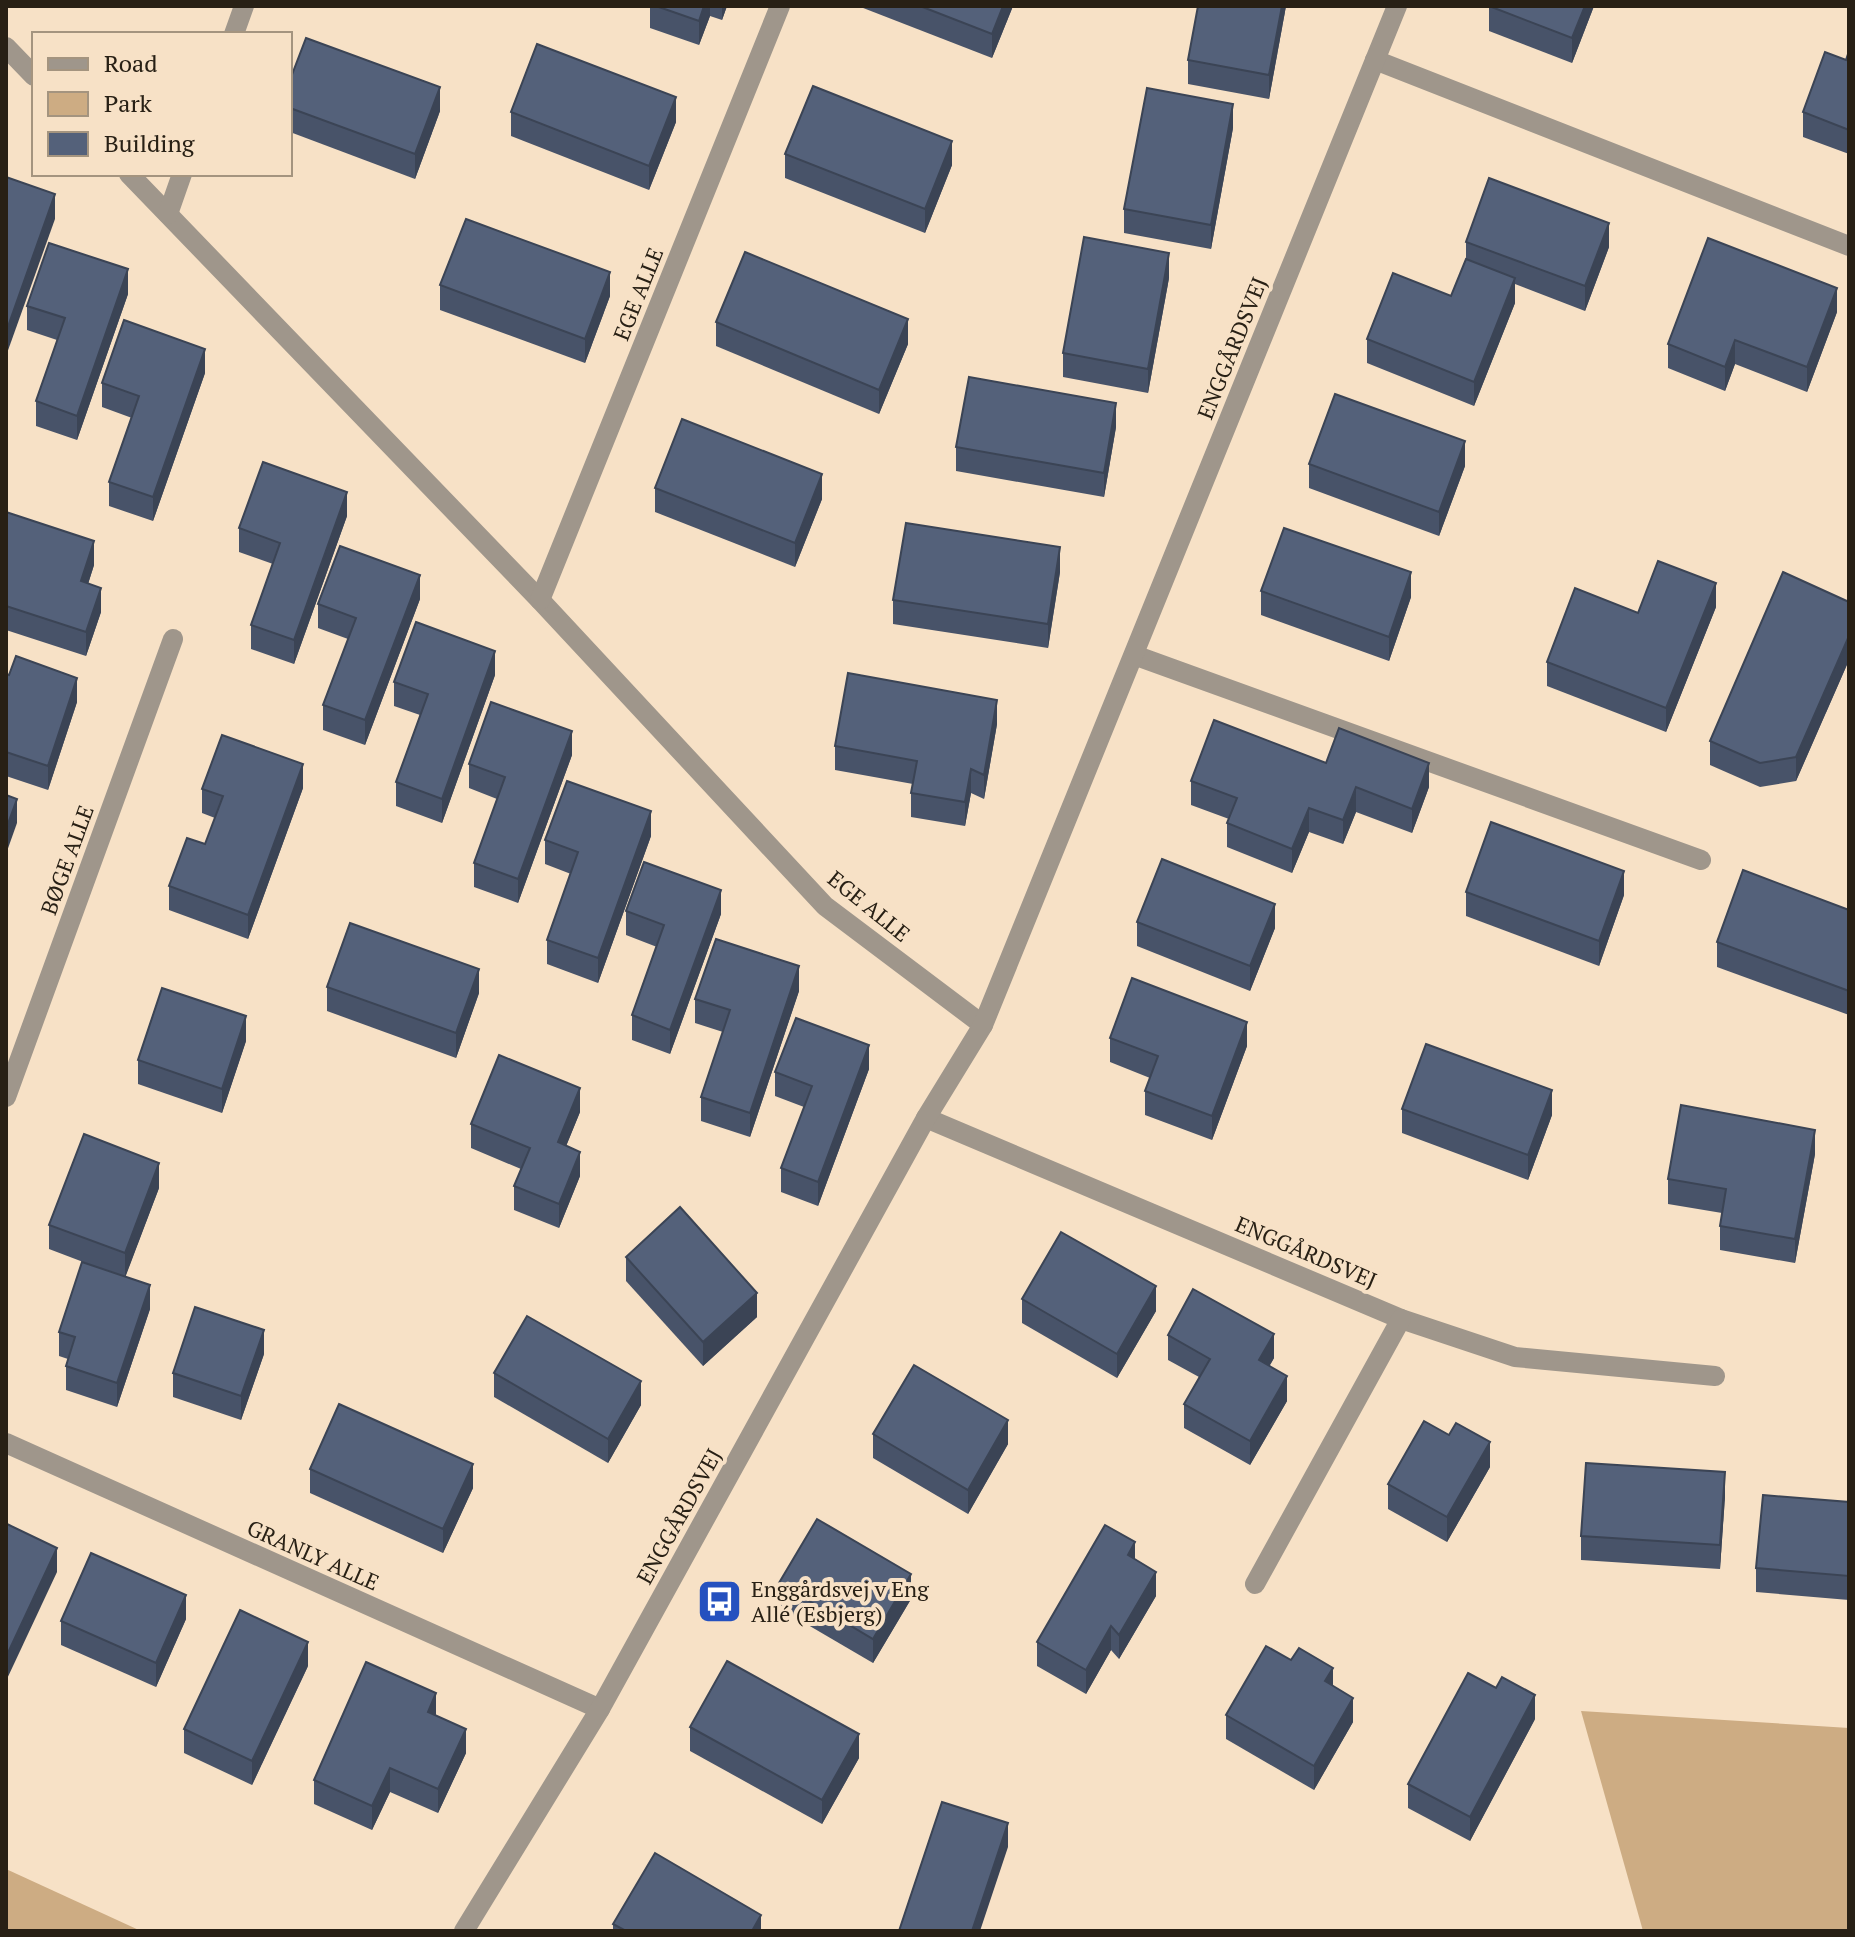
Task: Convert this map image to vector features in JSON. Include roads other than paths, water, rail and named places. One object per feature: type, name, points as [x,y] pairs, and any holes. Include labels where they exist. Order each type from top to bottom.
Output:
[{"type":"street","points":[[235,32],[244,6]]},
{"type":"street","name":"EGE ALLE","points":[[540,600],[780,6]]},
{"type":"street","name":"ENGGÅRDSVEJ","points":[[464,1931],[600,1709],[926,1118],[983,1025],[1397,6]]},
{"type":"street","points":[[6,47],[32,74]]},
{"type":"street","points":[[1375,60],[1849,246]]},
{"type":"street","name":"EGE ALLE","points":[[131,176],[540,600],[825,906],[983,1025]]},
{"type":"street","points":[[168,214],[181,176]]},
{"type":"street","name":"BØGE ALLE","points":[[6,1097],[173,639]]},
{"type":"street","points":[[1134,655],[1701,860]]},
{"type":"street","name":"ENGGÅRDSVEJ","points":[[926,1118],[1401,1319],[1515,1357],[1715,1376]]},
{"type":"street","points":[[1255,1584],[1401,1319]]},
{"type":"street","name":"GRANLY ALLE","points":[[6,1443],[600,1709]]},
{"type":"place","name":"Enggårdsvej v Eng Allé (Esbjerg)","points":[[720,1602]]}]
